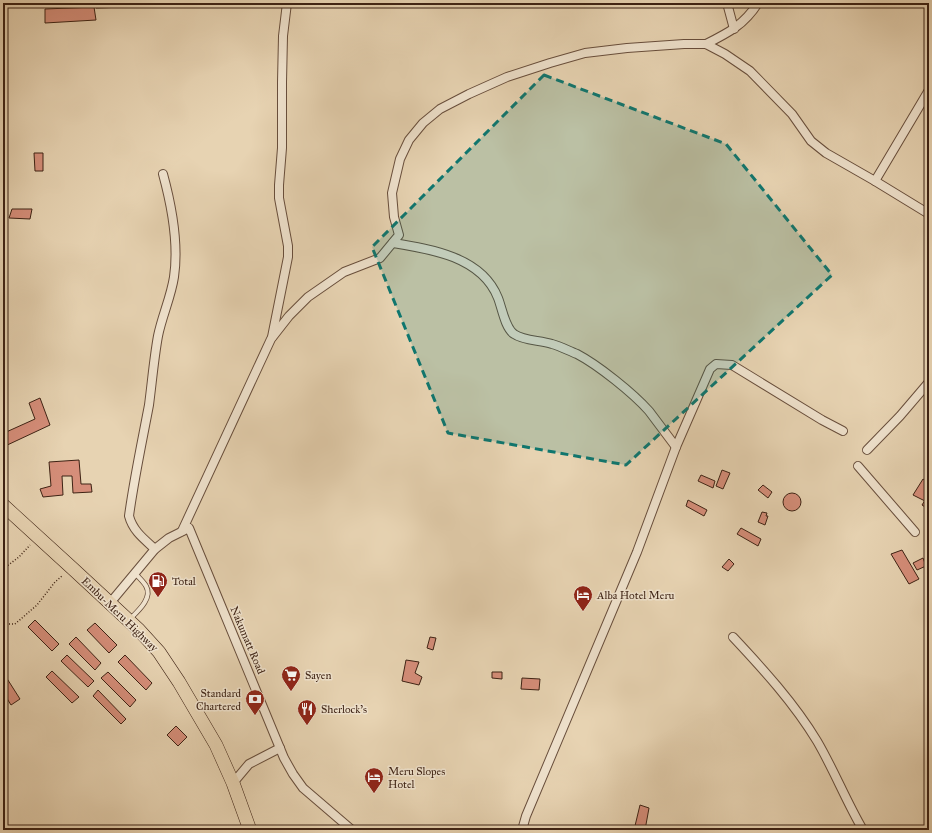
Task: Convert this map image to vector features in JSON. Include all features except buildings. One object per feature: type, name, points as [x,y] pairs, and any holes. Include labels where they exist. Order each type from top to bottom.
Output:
[{"type":"highway","name":"Embu-Meru Highway","points":[[3,505],[110,603],[159,652],[179,682],[216,745],[233,783],[250,830]]},
{"type":"street","points":[[110,603],[155,549],[169,538],[186,530],[271,339],[288,257],[288,246],[279,198],[282,148],[283,36],[287,3]]},
{"type":"street","points":[[727,3],[734,29]]},
{"type":"street","points":[[706,44],[734,29],[753,11],[758,3]]},
{"type":"street","points":[[271,339],[289,316],[308,297],[344,272],[380,258],[399,235],[394,217],[392,193],[400,159],[409,140],[423,123],[440,109],[507,77],[550,63],[585,54],[665,44],[706,44],[725,54],[750,71],[792,114],[811,141],[826,153],[876,181],[929,214]]},
{"type":"street","points":[[876,181],[929,90]]},
{"type":"street","points":[[155,549],[135,530],[129,516],[149,404],[159,334],[174,278],[176,253],[174,233],[168,190],[163,174]]},
{"type":"street","points":[[393,243],[424,247],[449,255],[476,270],[486,278],[495,290],[503,311],[506,325],[514,334],[552,344],[578,355],[599,368],[629,392],[648,411],[676,447]]},
{"type":"street","points":[[522,830],[526,816],[637,552],[676,447],[710,369],[716,364],[732,365],[822,420],[843,431]]},
{"type":"street","points":[[867,450],[900,416],[929,382]]},
{"type":"street","points":[[858,466],[916,532]]},
{"type":"street","name":"Nakumatt Road","points":[[186,530],[280,748],[293,774],[303,788],[352,830]]},
{"type":"street","points":[[733,637],[753,658],[788,700],[816,739],[832,767],[863,830]]},
{"type":"street","points":[[233,783],[249,764],[280,748]]},
{"type":"street","points":[[337,830],[344,824]]},
{"type":"lane","points":[[128,620],[143,606],[147,598],[147,587],[135,573]]},
{"type":"path","points":[[3,569],[19,557],[38,536]]},
{"type":"path","points":[[3,624],[15,624],[37,605],[55,582],[72,568]]},
{"type":"highlighted area","points":[[544,75],[726,144],[832,275],[626,465],[448,433],[372,247]]},
{"type":"place","name":"Total","points":[[158,598]]},
{"type":"place","name":"Alba Hotel Meru","points":[[583,612]]},
{"type":"place","name":"Sayen","points":[[291,692]]},
{"type":"place","name":"Standard Chartered","points":[[255,716]]},
{"type":"place","name":"Sherlock's","points":[[307,726]]},
{"type":"place","name":"Meru Slopes Hotel","points":[[374,794]]}]
